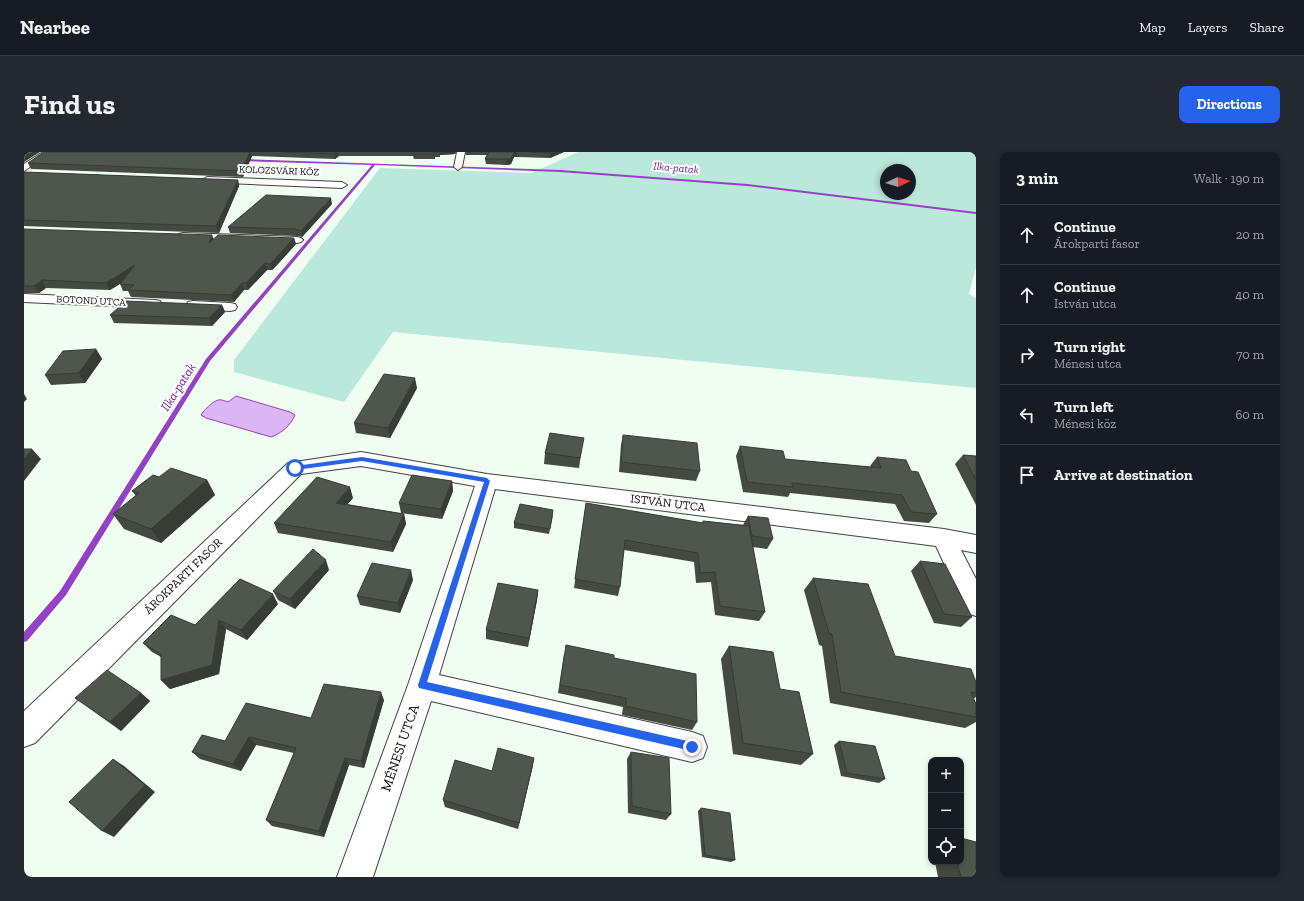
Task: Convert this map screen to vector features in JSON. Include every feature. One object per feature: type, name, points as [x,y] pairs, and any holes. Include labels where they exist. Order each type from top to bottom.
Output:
[{"type":"street","points":[[27,171],[41,157],[49,152]]},
{"type":"street","points":[[458,166],[461,152]]},
{"type":"street","name":"KOLOZSVÁRI KÖZ","points":[[199,179],[342,185]]},
{"type":"street","points":[[172,236],[297,240]]},
{"type":"street","name":"BOTOND UTCA","points":[[24,298],[167,304]]},
{"type":"street","points":[[183,305],[230,307]]},
{"type":"street","name":"ISTVÁN UTCA","points":[[362,459],[487,481],[944,538],[976,544]]},
{"type":"street","name":"ÁROKPARTI FASOR","points":[[24,732],[295,468],[362,459]]},
{"type":"street","name":"MÉNESI UTCA","points":[[355,877],[422,685],[487,481]]},
{"type":"street","points":[[944,538],[976,605]]},
{"type":"street","points":[[422,685],[692,747]]},
{"type":"shaded area","points":[[578,152],[976,152],[976,267],[969,294],[976,298],[976,388],[393,332],[344,402],[234,372],[234,360],[380,168],[532,173]]},
{"type":"shaded area","points":[[236,396],[290,412],[295,415],[286,428],[271,437],[206,418],[201,415],[208,406],[216,401],[220,400],[228,402]]},
{"type":"building","points":[[44,152],[250,152],[241,171],[28,163]]},
{"type":"building","points":[[283,152],[336,152],[334,154]]},
{"type":"building","points":[[414,152],[435,152],[434,154],[413,154]]},
{"type":"building","points":[[489,152],[514,152],[511,159],[485,159]]},
{"type":"building","points":[[532,152],[553,152],[550,153]]},
{"type":"building","points":[[24,172],[238,180],[216,226],[24,220]]},
{"type":"building","points":[[266,195],[331,198],[301,231],[296,229],[228,227]]},
{"type":"building","points":[[24,229],[212,235],[209,243],[218,235],[294,238],[270,264],[265,263],[246,283],[242,283],[231,295],[128,290],[134,285],[120,284],[135,265],[106,283],[42,280],[34,286],[24,286]]},
{"type":"building","points":[[126,301],[222,305],[209,318],[110,315]]},
{"type":"building","points":[[96,349],[79,373],[45,375],[63,351]]},
{"type":"building","points":[[384,374],[415,378],[388,428],[354,423]]},
{"type":"building","points":[[550,433],[584,438],[580,458],[545,453]]},
{"type":"building","points":[[623,435],[697,443],[700,471],[621,462]]},
{"type":"building","points":[[740,446],[783,451],[785,459],[881,468],[877,457],[906,460],[911,471],[918,472],[937,514],[911,512],[902,495],[792,483],[793,487],[747,482]]},
{"type":"building","points":[[24,449],[32,449],[24,459]]},
{"type":"building","points":[[963,455],[976,456],[976,480]]},
{"type":"building","points":[[171,468],[207,480],[151,529],[113,514],[139,493],[132,491],[153,475],[159,477]]},
{"type":"building","points":[[412,475],[452,481],[441,509],[399,503]]},
{"type":"building","points":[[317,477],[350,487],[336,503],[404,514],[391,542],[274,523]]},
{"type":"building","points":[[586,503],[703,523],[703,521],[749,526],[765,612],[720,606],[715,572],[700,573],[698,553],[625,540],[620,587],[575,579]]},
{"type":"building","points":[[520,504],[553,510],[550,529],[514,523]]},
{"type":"building","points":[[748,516],[768,518],[773,539],[752,536]]},
{"type":"building","points":[[313,549],[326,560],[290,599],[273,591]]},
{"type":"building","points":[[920,561],[945,564],[972,617],[944,614]]},
{"type":"building","points":[[372,563],[411,570],[398,603],[357,596]]},
{"type":"building","points":[[813,578],[868,584],[895,656],[971,669],[976,682],[976,693],[971,692],[976,704],[976,717],[841,692],[832,634],[829,633]]},
{"type":"building","points":[[240,579],[273,594],[241,630],[219,620],[212,665],[161,680],[161,654],[143,643],[171,615],[195,625]]},
{"type":"building","points":[[498,583],[538,590],[529,638],[486,630]]},
{"type":"building","points":[[566,645],[614,655],[614,658],[696,674],[697,722],[626,706],[626,698],[560,685]]},
{"type":"building","points":[[729,646],[773,652],[780,689],[799,692],[813,754],[743,743]]},
{"type":"building","points":[[107,670],[141,693],[110,722],[75,698]]},
{"type":"building","points":[[324,684],[381,692],[361,761],[345,758],[319,831],[266,820],[296,748],[249,737],[233,764],[192,752],[202,735],[225,741],[246,703],[311,718]]},
{"type":"building","points":[[839,741],[875,746],[885,779],[847,773]]},
{"type":"building","points":[[498,748],[534,758],[519,823],[443,800],[455,760],[492,771]]},
{"type":"building","points":[[631,752],[669,758],[671,814],[632,806]]},
{"type":"building","points":[[113,759],[145,785],[102,831],[69,802]]},
{"type":"building","points":[[701,808],[730,813],[735,860],[705,855]]},
{"type":"building","points":[[964,839],[976,842],[976,877],[961,877],[958,865],[964,865]]},
{"type":"waterway","name":"Ilka-patak","points":[[242,160],[560,171],[747,185],[976,213]]},
{"type":"waterway","name":"Ilka-patak","points":[[24,638],[63,593],[208,360],[374,165]]},
{"type":"route","points":[[295,468],[362,459],[487,481],[422,685],[692,747]]}]
